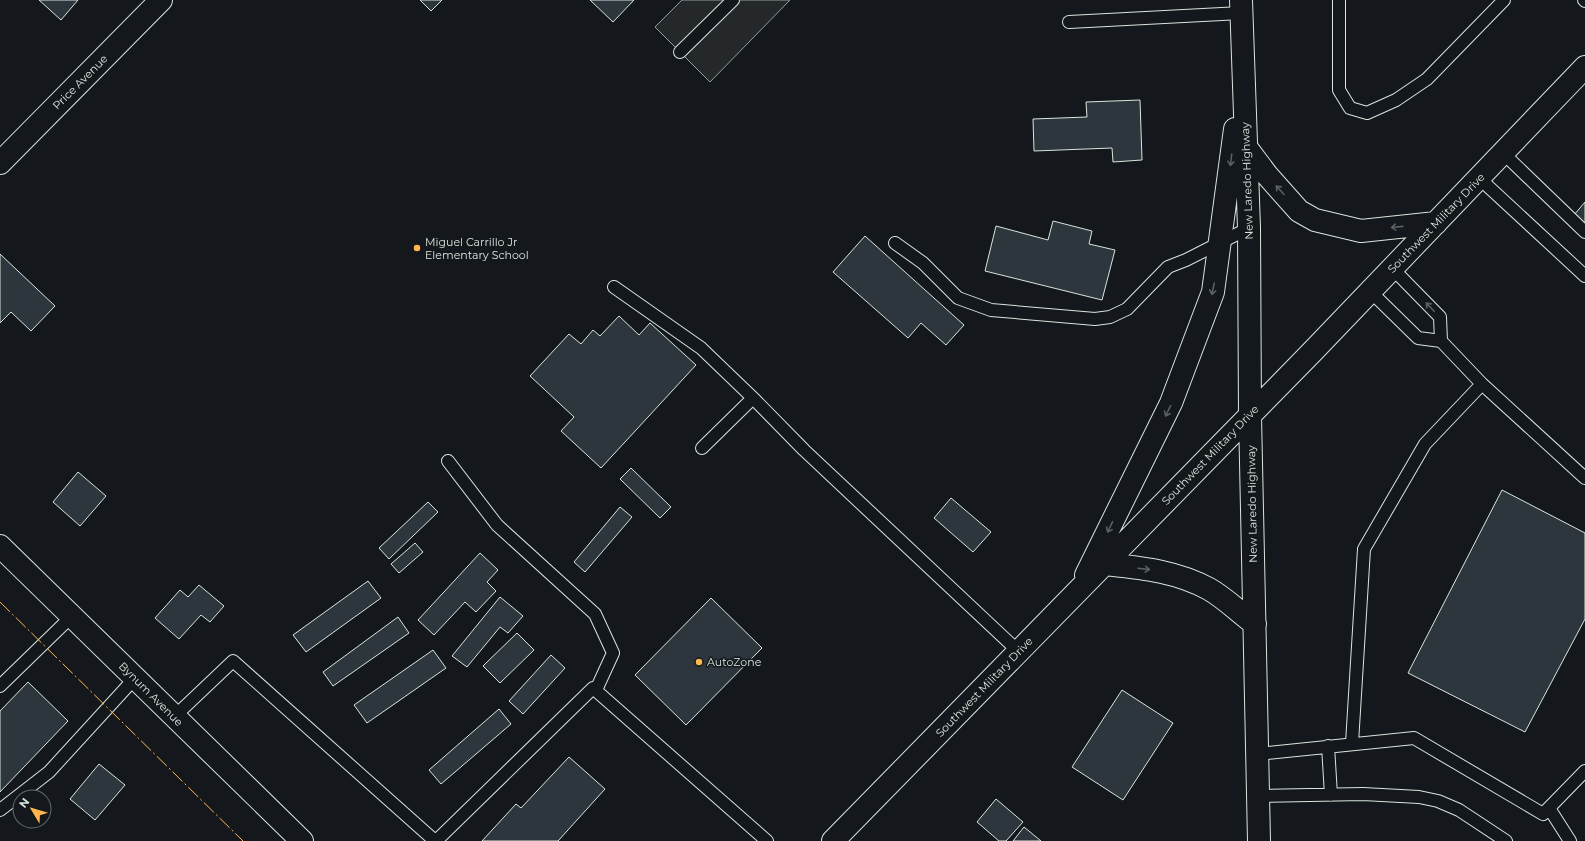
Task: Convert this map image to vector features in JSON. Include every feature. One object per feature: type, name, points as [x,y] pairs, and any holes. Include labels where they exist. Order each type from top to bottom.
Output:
[{"type":"main road","name":"Price Avenue","points":[[0,163],[161,0]]},
{"type":"main road","name":"New Laredo Highway","points":[[1241,6],[1249,228],[1250,414],[1260,841]]},
{"type":"main road","points":[[1077,593],[1171,403],[1213,292],[1244,66]]},
{"type":"main road","name":"Southwest Military Drive","points":[[833,841],[1018,651],[1106,564],[1585,67]]},
{"type":"main road","points":[[1246,147],[1267,175],[1299,211],[1315,220],[1361,232],[1436,223]]},
{"type":"main road","name":"Bynum Avenue","points":[[0,546],[302,841]]},
{"type":"main road","points":[[1106,564],[1163,571],[1209,589],[1255,624]]},
{"type":"lane","points":[[680,52],[733,0]]},
{"type":"lane","points":[[1339,0],[1339,90],[1350,108],[1367,113],[1396,100],[1427,79],[1504,0]]},
{"type":"lane","points":[[1068,22],[1241,6]]},
{"type":"lane","points":[[1503,153],[1585,232]]},
{"type":"lane","points":[[1479,178],[1585,276]]},
{"type":"lane","points":[[895,243],[922,263],[958,298],[991,310],[1095,319],[1110,317],[1126,309],[1168,267],[1182,262],[1249,228]]},
{"type":"lane","points":[[1392,268],[1440,317],[1441,342]]},
{"type":"lane","points":[[614,287],[701,348],[804,450],[1018,651]]},
{"type":"lane","points":[[1370,291],[1418,338],[1441,342],[1482,384],[1585,478]]},
{"type":"lane","points":[[1352,743],[1364,550],[1425,444],[1482,384]]},
{"type":"lane","points":[[702,448],[753,398]]},
{"type":"lane","points":[[448,461],[497,525],[595,614],[613,653],[596,690]]},
{"type":"lane","points":[[0,686],[72,616]]},
{"type":"lane","points":[[174,717],[233,661],[435,841],[593,688],[768,841]]},
{"type":"lane","points":[[0,810],[49,772],[135,678]]},
{"type":"lane","points":[[1258,754],[1352,743],[1414,738],[1543,814],[1585,771]]},
{"type":"lane","points":[[1328,746],[1331,795]]},
{"type":"lane","points":[[1259,796],[1331,795],[1411,797],[1438,801],[1459,810],[1506,841]]},
{"type":"lane","points":[[1549,808],[1570,841]]},
{"type":"shaded area","points":[[682,0],[790,0],[710,82],[655,27]]},
{"type":"building","points":[[39,0],[78,0],[61,20]]},
{"type":"building","points":[[420,0],[442,0],[431,11]]},
{"type":"building","points":[[590,0],[634,0],[613,22]]},
{"type":"building","points":[[1140,100],[1142,160],[1113,162],[1112,148],[1034,151],[1033,119],[1087,117],[1086,102]]},
{"type":"building","points":[[1585,202],[1585,225],[1574,215]]},
{"type":"building","points":[[1053,221],[1092,231],[1089,244],[1115,250],[1102,300],[985,271],[996,226],[1048,240]]},
{"type":"building","points":[[865,236],[964,325],[946,345],[921,323],[908,338],[833,272]]},
{"type":"building","points":[[0,254],[55,306],[31,331],[11,312],[0,323]]},
{"type":"building","points":[[619,316],[639,335],[650,323],[696,365],[601,468],[561,431],[574,417],[530,376],[569,334],[581,344],[593,330],[600,336]]},
{"type":"building","points":[[631,468],[671,507],[660,518],[620,479]]},
{"type":"building","points":[[78,472],[106,496],[80,526],[53,502]]},
{"type":"building","points":[[1502,490],[1585,533],[1585,619],[1525,732],[1408,673]]},
{"type":"building","points":[[951,498],[991,532],[973,552],[934,518]]},
{"type":"building","points":[[428,502],[438,512],[389,559],[379,548]]},
{"type":"building","points":[[620,507],[632,517],[585,572],[574,562]]},
{"type":"building","points":[[415,543],[423,552],[399,573],[391,564]]},
{"type":"building","points":[[480,553],[498,570],[487,582],[496,591],[476,612],[465,602],[434,635],[418,620]]},
{"type":"building","points":[[368,581],[381,598],[306,652],[293,635]]},
{"type":"building","points":[[199,585],[224,606],[210,622],[201,615],[179,639],[155,618],[180,590],[188,597]]},
{"type":"building","points":[[500,597],[523,616],[508,633],[500,627],[467,667],[452,656]]},
{"type":"building","name":"AutoZone","points":[[711,598],[762,648],[686,725],[635,675]]},
{"type":"building","points":[[398,617],[409,633],[333,686],[323,672]]},
{"type":"building","points":[[517,633],[534,650],[500,683],[483,666]]},
{"type":"building","points":[[433,650],[446,668],[367,723],[354,705]]},
{"type":"building","points":[[551,655],[565,668],[523,714],[509,701]]},
{"type":"building","points":[[28,682],[68,721],[0,792],[0,711]]},
{"type":"building","points":[[1122,690],[1173,723],[1123,800],[1072,767]]},
{"type":"building","points":[[499,709],[511,724],[441,784],[429,770]]},
{"type":"building","points":[[569,757],[605,789],[558,841],[482,841],[516,804],[521,808]]},
{"type":"building","points":[[99,764],[125,785],[95,820],[70,799]]},
{"type":"building","points":[[996,799],[1023,822],[1006,841],[999,841],[977,822]]},
{"type":"building","points":[[1024,827],[1041,841],[1013,841]]},
{"type":"power","points":[[0,602],[243,841]]},
{"type":"place","name":"Miguel Carrillo Jr Elementary School","points":[[417,248]]},
{"type":"place","name":"AutoZone","points":[[699,662]]}]
